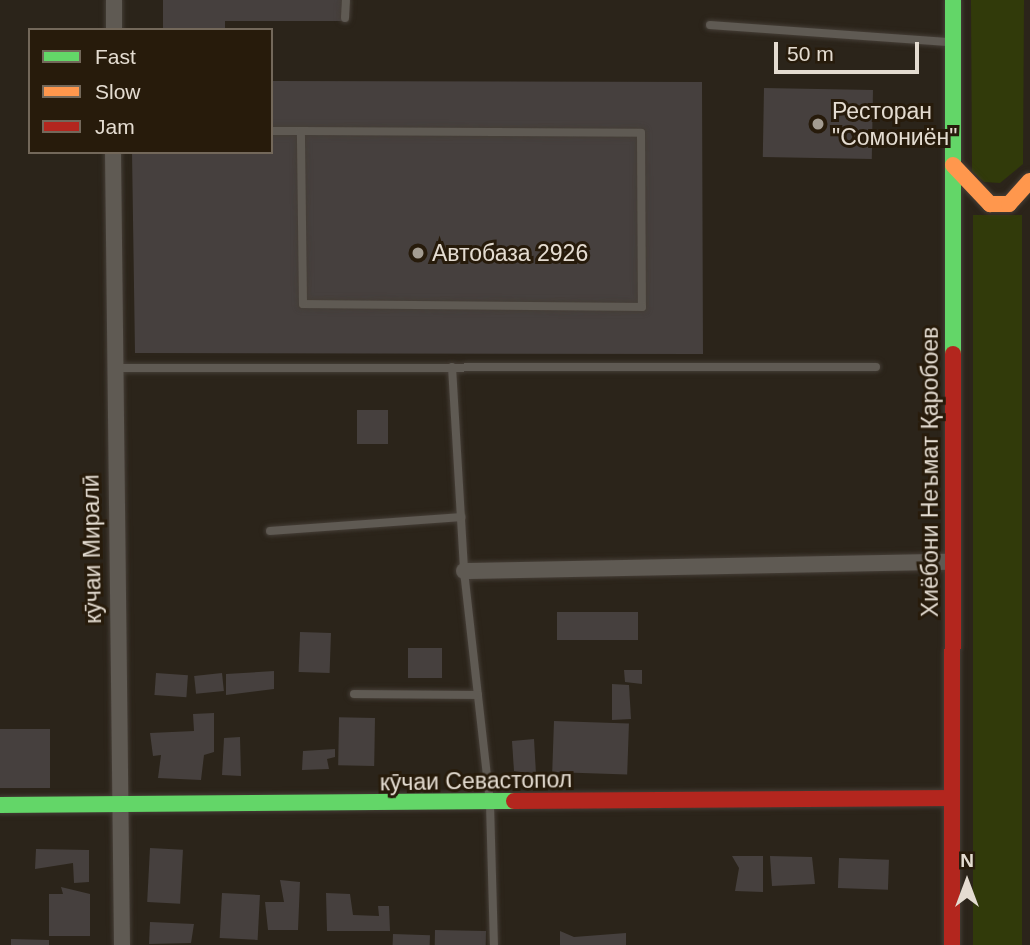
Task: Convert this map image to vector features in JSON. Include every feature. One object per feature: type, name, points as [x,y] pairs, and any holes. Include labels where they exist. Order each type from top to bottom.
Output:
[{"type":"main road","name":"Хиёбони Неъмат Қаробоев","points":[[952,945],[953,0]]},
{"type":"main road","points":[[953,165],[990,204],[1009,204],[1030,181]]},
{"type":"main road","name":"кӯчаи Севастопол","points":[[0,805],[490,804],[952,798]]},
{"type":"street","points":[[114,0],[114,28]]},
{"type":"street","name":"кӯчаи Миралӣ","points":[[113,154],[111,368],[122,945]]},
{"type":"street","points":[[464,571],[952,562]]},
{"type":"lane","points":[[345,18],[346,0]]},
{"type":"lane","points":[[710,25],[953,43]]},
{"type":"lane","points":[[273,131],[301,131],[641,133],[642,307],[303,304],[301,131]]},
{"type":"lane","points":[[452,367],[464,571],[490,804],[494,945]]},
{"type":"lane","points":[[111,368],[876,367]]},
{"type":"lane","points":[[270,531],[461,517]]},
{"type":"lane","points":[[354,694],[478,695]]},
{"type":"green space","points":[[971,0],[1024,0],[1023,164],[1000,183],[984,182],[972,171]]},
{"type":"green space","points":[[973,215],[1022,215],[1022,945],[973,945]]},
{"type":"building","points":[[163,0],[344,0],[344,21],[225,21],[225,28],[163,28]]},
{"type":"building","name":"Автобаза 2926","points":[[273,81],[702,82],[703,354],[135,353],[132,154],[273,154]]},
{"type":"building","name":"Ресторан \"Сомониён\"","points":[[764,88],[873,90],[872,159],[763,157]]},
{"type":"building","points":[[357,410],[388,410],[388,444],[357,444]]},
{"type":"building","points":[[557,612],[638,612],[638,640],[557,640]]},
{"type":"building","points":[[300,632],[331,633],[330,673],[299,672]]},
{"type":"building","points":[[408,648],[442,648],[442,678],[408,678]]},
{"type":"building","points":[[624,670],[642,670],[642,684],[625,682]]},
{"type":"building","points":[[274,671],[274,689],[226,695],[226,674]]},
{"type":"building","points":[[156,673],[188,675],[186,697],[154,695]]},
{"type":"building","points":[[222,673],[224,691],[196,694],[194,676]]},
{"type":"building","points":[[612,684],[629,685],[631,719],[612,720]]},
{"type":"building","points":[[214,713],[214,752],[204,755],[201,780],[158,778],[161,755],[153,756],[150,733],[194,731],[193,714]]},
{"type":"building","points":[[339,717],[375,718],[374,766],[338,765]]},
{"type":"building","points":[[554,721],[629,724],[627,775],[552,772]]},
{"type":"building","points":[[0,729],[50,729],[50,788],[0,788]]},
{"type":"building","points":[[240,737],[241,776],[222,775],[224,738]]},
{"type":"building","points":[[534,739],[536,774],[514,771],[512,741]]},
{"type":"building","points":[[335,749],[335,757],[327,759],[329,769],[302,770],[303,751]]},
{"type":"building","points":[[150,848],[183,850],[180,904],[147,902]]},
{"type":"building","points":[[36,849],[89,850],[89,882],[74,883],[73,863],[35,869]]},
{"type":"building","points":[[732,856],[763,856],[763,892],[735,891],[739,868]]},
{"type":"building","points":[[770,856],[812,857],[815,884],[772,886]]},
{"type":"building","points":[[839,858],[889,860],[888,890],[838,888]]},
{"type":"building","points":[[280,880],[300,882],[298,930],[268,930],[265,902],[284,902]]},
{"type":"building","points":[[61,887],[90,894],[90,936],[49,936],[49,894],[63,894]]},
{"type":"building","points":[[222,893],[260,895],[258,940],[220,938]]},
{"type":"building","points":[[326,893],[350,894],[353,915],[379,916],[378,906],[389,906],[390,931],[327,931]]},
{"type":"building","points":[[150,922],[194,924],[191,943],[149,944]]},
{"type":"building","points":[[435,930],[486,931],[486,945],[435,945]]},
{"type":"building","points":[[560,931],[574,937],[626,933],[626,945],[560,945]]},
{"type":"building","points":[[393,934],[430,935],[430,945],[393,945]]},
{"type":"building","points":[[11,939],[49,940],[49,945],[11,945]]},
{"type":"traffic: fast","points":[[953,0],[953,354]]},
{"type":"traffic: fast","points":[[0,805],[514,801]]},
{"type":"traffic: slow","points":[[953,165],[990,204],[1009,204],[1030,181]]},
{"type":"traffic: jam","points":[[952,945],[953,354]]},
{"type":"traffic: jam","points":[[514,801],[952,798]]},
{"type":"place","name":"Ресторан \"Сомониён\"","points":[[818,124]]},
{"type":"place","name":"Автобаза 2926","points":[[418,253]]}]
